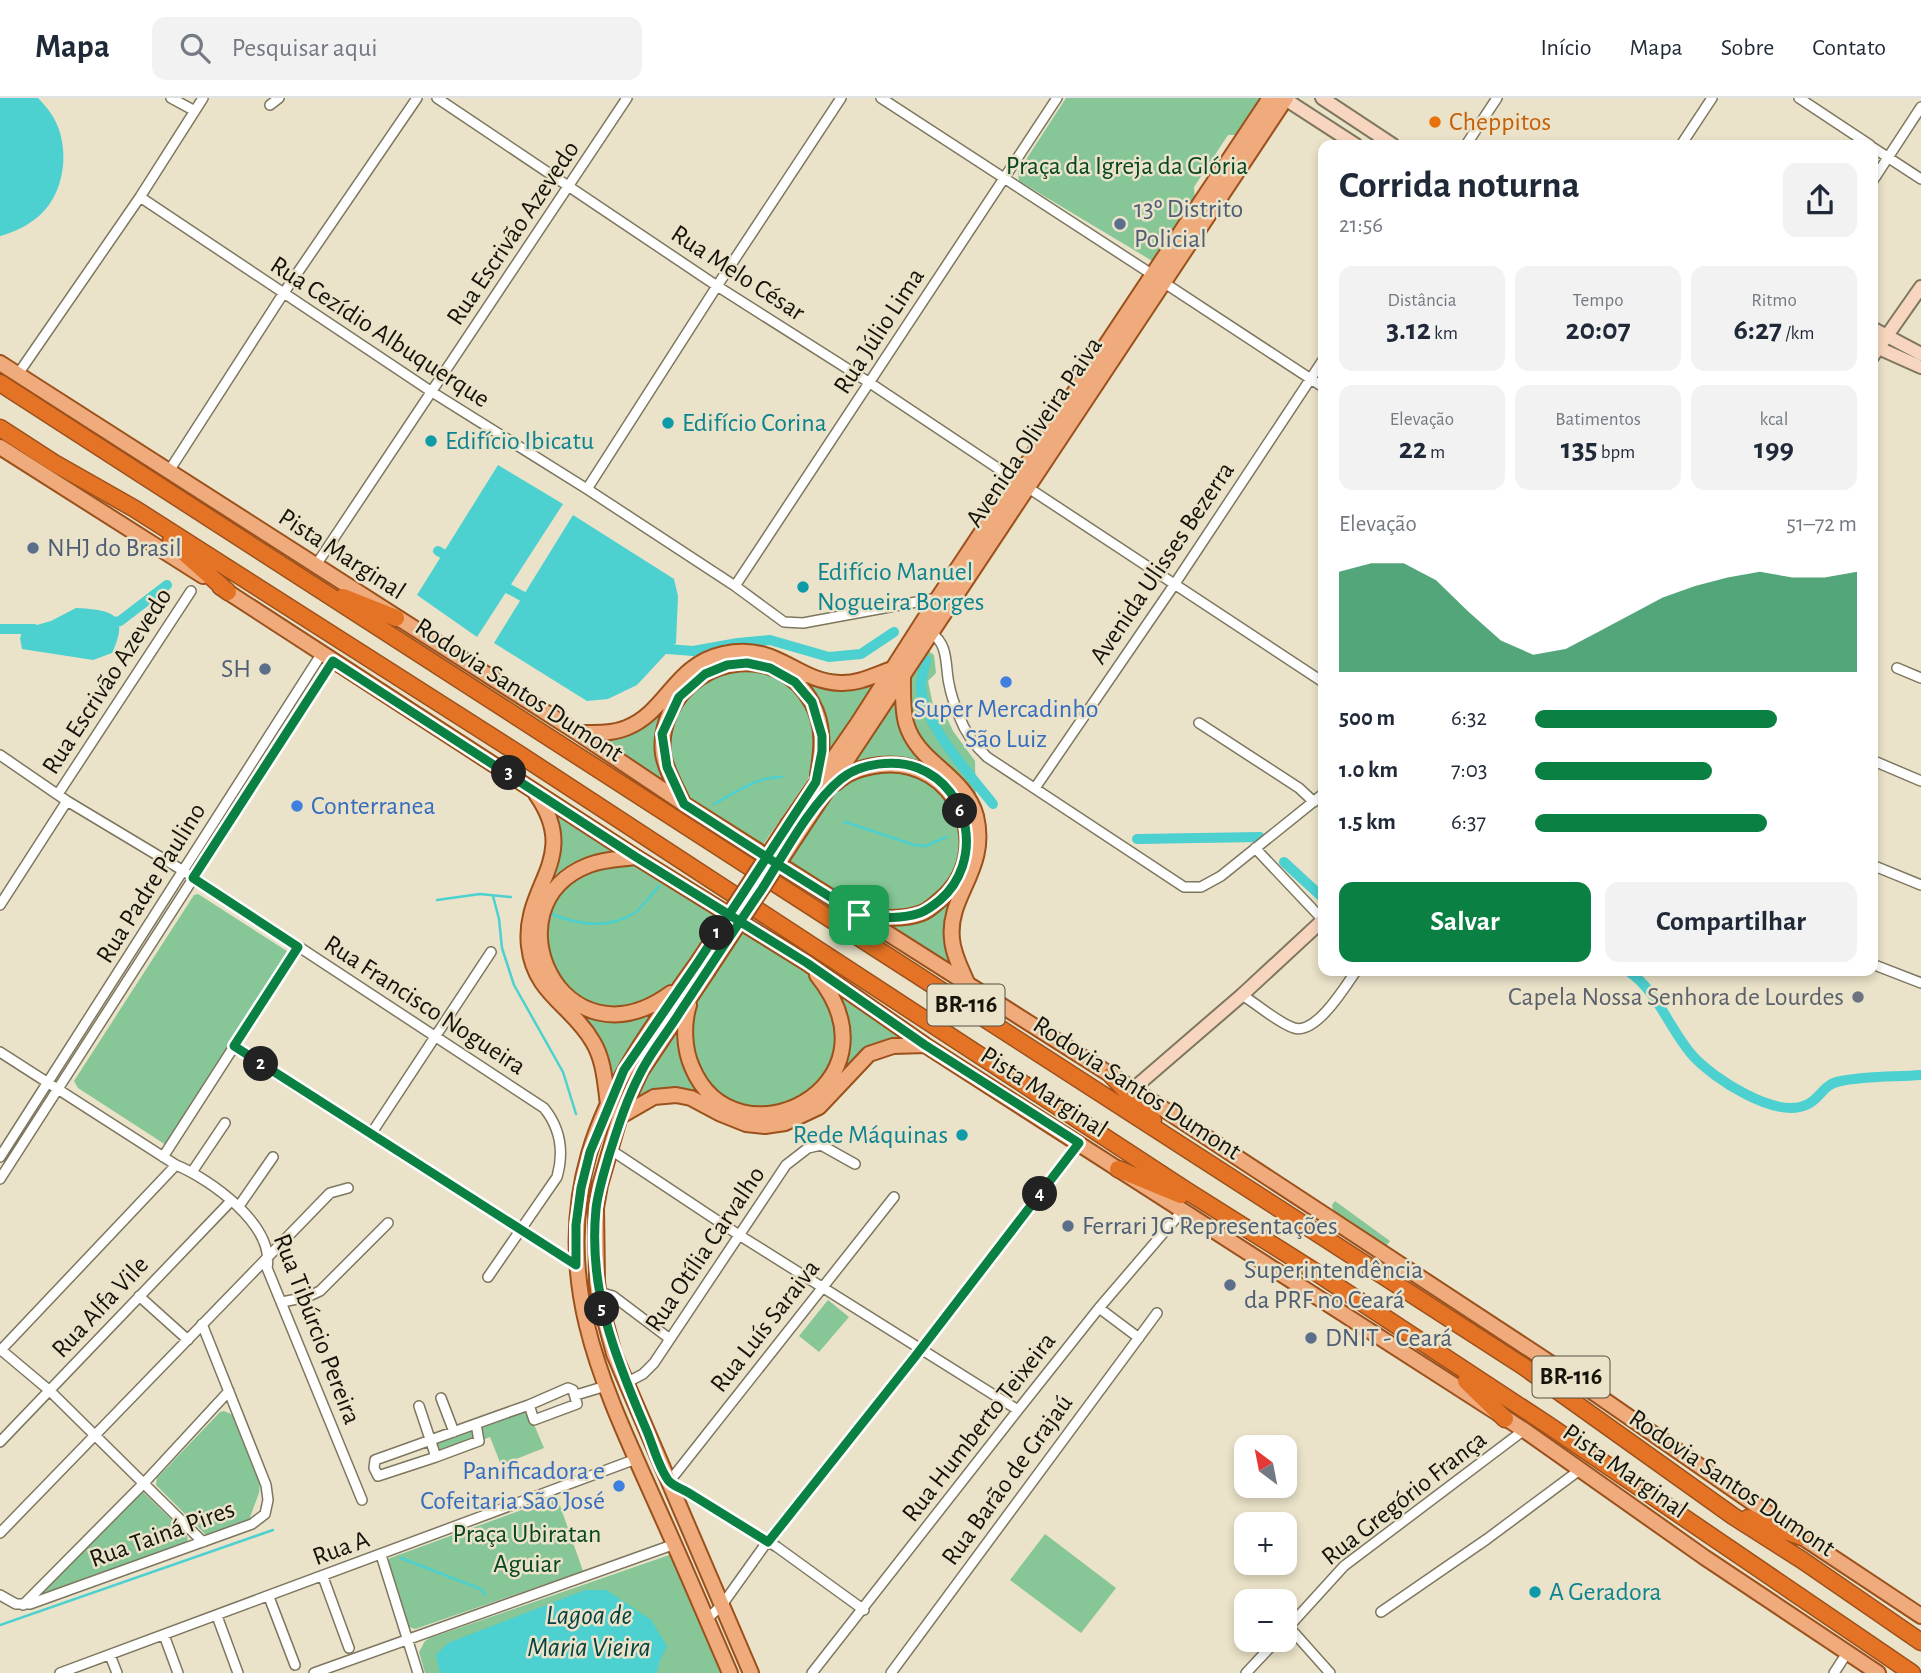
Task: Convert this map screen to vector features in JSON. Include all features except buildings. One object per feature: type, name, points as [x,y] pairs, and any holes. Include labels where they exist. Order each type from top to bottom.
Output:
[{"type":"highway","name":"Rodovia Santos Dumont","points":[[0,383],[1523,1366],[1733,1516],[1921,1642]]},
{"type":"highway","name":"Rodovia Santos Dumont","points":[[0,428],[54,463],[135,509],[534,763],[1218,1211],[1314,1270],[1548,1425],[1912,1673]]},
{"type":"highway","points":[[135,509],[228,592]]},
{"type":"highway","points":[[307,582],[396,618]]},
{"type":"highway","points":[[1111,1075],[1163,1133]]},
{"type":"highway","points":[[1118,1169],[1218,1211]]},
{"type":"highway","points":[[1437,1352],[1447,1365],[1505,1419]]},
{"type":"highway","points":[[1733,1516],[1759,1521],[1802,1537]]},
{"type":"main road","name":"Avenida Oliveira Paiva","points":[[1158,279],[1270,98]]},
{"type":"main road","name":"Avenida Oliveira Paiva","points":[[795,826],[816,782],[858,723],[931,633],[1022,484],[1158,279],[1285,98]]},
{"type":"main road","name":"Pista Marginal","points":[[0,363],[968,986],[1133,1089],[1561,1370],[1921,1616]]},
{"type":"main road","name":"Pista Marginal","points":[[0,447],[636,857],[807,963],[925,1045],[1524,1430],[1704,1557],[1878,1673]]},
{"type":"main road","name":"Avenida Oliveira Paiva","points":[[795,826],[823,797],[898,672],[938,598],[1022,484]]},
{"type":"main road","points":[[578,733],[606,733],[628,727],[653,709],[686,672],[699,663],[722,654],[764,653],[815,678],[838,683],[898,672],[911,733],[920,749],[960,786],[976,816],[976,860],[956,907],[952,929],[954,951],[968,986]]},
{"type":"main road","points":[[684,804],[667,767],[662,734],[675,702],[684,691],[705,674],[727,665],[764,665],[783,674],[804,692],[818,716],[822,736],[816,782]]},
{"type":"main road","points":[[823,797],[840,780],[860,769],[889,764],[914,767],[929,773],[947,789],[965,824],[968,845],[964,865],[958,880],[944,897],[927,910],[906,917],[894,919],[859,915]]},
{"type":"main road","points":[[531,787],[548,813],[554,843],[550,868],[532,913],[528,939],[530,957],[544,988],[583,1027],[596,1047],[608,1104]]},
{"type":"main road","points":[[730,1673],[606,1386],[586,1324],[576,1265],[576,1225],[590,1152],[624,1070],[687,989],[795,826]]},
{"type":"main road","points":[[636,857],[589,865],[563,881],[554,891],[544,911],[540,928],[539,942],[545,967],[550,977],[571,1000],[590,1010],[603,1013],[639,1012],[687,989]]},
{"type":"main road","points":[[687,989],[687,1055],[697,1079],[710,1094],[730,1107],[754,1114],[779,1113],[805,1102],[825,1086],[835,1070],[843,1047],[843,1025],[839,1010],[831,994],[807,963]]},
{"type":"main road","points":[[687,989],[641,1071],[620,1116],[596,1208],[595,1251],[599,1298],[614,1354],[751,1673]]},
{"type":"main road","points":[[620,1116],[654,1097],[676,1095],[691,1098],[746,1124],[765,1126],[785,1123],[819,1107],[869,1054],[893,1046],[925,1045]]},
{"type":"street","points":[[171,98],[195,111]]},
{"type":"street","points":[[18,374],[140,197],[204,98]]},
{"type":"street","points":[[270,105],[278,98]]},
{"type":"street","points":[[169,471],[284,294],[417,98]]},
{"type":"street","name":"Rua Melo César","points":[[437,98],[717,286],[870,383],[1318,679]]},
{"type":"street","name":"Rua Escrivão Azevedo","points":[[316,565],[627,98]]},
{"type":"street","points":[[587,489],[841,98]]},
{"type":"street","points":[[881,98],[1318,383]]},
{"type":"street","name":"Rua Júlio Lima","points":[[735,586],[1057,98]]},
{"type":"street","points":[[1285,98],[1348,140]]},
{"type":"street","points":[[1322,98],[1385,140]]},
{"type":"street","points":[[1469,140],[1497,98]]},
{"type":"street","points":[[1684,140],[1712,98]]},
{"type":"street","points":[[1799,98],[1862,140]]},
{"type":"street","points":[[1878,173],[1921,107]]},
{"type":"street","points":[[1878,151],[1921,179]]},
{"type":"street","name":"Rua Cezídio Albuquerque","points":[[140,197],[432,392],[735,586],[784,622],[793,624],[938,598]]},
{"type":"street","points":[[1878,346],[1921,286]]},
{"type":"street","points":[[1878,331],[1921,354]]},
{"type":"street","points":[[1878,351],[1921,367]]},
{"type":"street","name":"Avenida Ulisses Bezerra","points":[[1035,788],[1318,368]]},
{"type":"street","name":"Rua Escrivão Azevedo","points":[[58,794],[191,591]]},
{"type":"street","points":[[931,633],[942,644],[949,686],[964,730],[978,748],[987,757],[1184,887],[1201,887],[1212,882],[1318,798]]},
{"type":"street","name":"Rua Padre Paulino","points":[[0,1157],[129,958],[182,870],[327,657]]},
{"type":"street","name":"Rua Padre Paulino","points":[[0,1179],[193,878],[327,657]]},
{"type":"street","points":[[1897,668],[1921,678]]},
{"type":"street","points":[[1199,723],[1299,788],[1314,802]]},
{"type":"street","name":"Rua Francisco Nogueira","points":[[0,755],[67,801],[182,870],[544,1108],[554,1122],[561,1146],[558,1177],[521,1231]]},
{"type":"street","points":[[1878,763],[1921,781]]},
{"type":"street","name":"Rua Escrivão Azevedo","points":[[0,905],[67,801]]},
{"type":"street","points":[[1255,848],[1318,915]]},
{"type":"street","points":[[1878,868],[1921,885]]},
{"type":"street","points":[[1133,1089],[1242,995],[1318,925]]},
{"type":"street","points":[[163,1157],[298,947]]},
{"type":"street","points":[[371,1134],[491,952]]},
{"type":"street","points":[[129,958],[139,964]]},
{"type":"street","points":[[1878,966],[1921,983]]},
{"type":"street","points":[[1242,995],[1290,1027],[1304,1028],[1312,1025],[1321,1016],[1352,976]]},
{"type":"street","points":[[107,992],[117,998]]},
{"type":"street","points":[[234,1046],[576,1265]]},
{"type":"street","name":"Rua Tibúrcio Pereira","points":[[0,1052],[163,1157],[192,1172],[235,1204],[260,1235],[269,1255],[267,1268],[362,1500]]},
{"type":"street","points":[[192,1172],[225,1123]]},
{"type":"street","points":[[14,1135],[24,1142]]},
{"type":"street","points":[[707,1619],[722,1605],[768,1542],[1079,1143]]},
{"type":"street","name":"Rua Otília Carvalho","points":[[626,1383],[643,1374],[654,1363],[786,1165],[808,1148],[821,1145],[855,1164]]},
{"type":"street","points":[[611,1150],[739,1235],[1018,1410]]},
{"type":"street","name":"Rua Alfa Vile","points":[[0,1442],[139,1296],[235,1204],[273,1157]]},
{"type":"street","points":[[176,1165],[1,1350],[50,1391],[203,1542]]},
{"type":"street","points":[[0,1533],[330,1193],[348,1188]]},
{"type":"street","name":"Rua Luís Saraiva","points":[[669,1482],[894,1197]]},
{"type":"street","name":"Rua Humberto Teixeira","points":[[812,1673],[1099,1308],[1183,1210]]},
{"type":"street","points":[[282,1302],[307,1297],[320,1291],[388,1223]]},
{"type":"street","points":[[488,1277],[521,1231]]},
{"type":"street","points":[[599,1298],[606,1294],[613,1296],[670,1339]]},
{"type":"street","points":[[139,1296],[188,1340]]},
{"type":"street","points":[[1099,1308],[1139,1338]]},
{"type":"street","name":"Rua Barão de Grajaú","points":[[891,1673],[1157,1313]]},
{"type":"street","name":"Rua Tainá Pires","points":[[23,1605],[39,1602],[203,1542],[260,1519],[265,1514],[268,1500],[262,1471],[202,1324]]},
{"type":"street","points":[[576,1395],[606,1386]]},
{"type":"street","points":[[476,1424],[479,1441],[381,1476],[378,1476],[374,1468],[376,1460],[568,1388],[573,1390],[578,1401],[575,1405],[538,1420],[532,1417],[528,1405]]},
{"type":"street","points":[[0,1595],[10,1602],[23,1605],[144,1483],[229,1391]]},
{"type":"street","points":[[441,1398],[453,1432]]},
{"type":"street","points":[[419,1406],[436,1457]]},
{"type":"street","name":"Rua Gregório França","points":[[1297,1619],[1345,1566],[1524,1430]]},
{"type":"street","name":"Rua A","points":[[60,1673],[636,1459]]},
{"type":"street","points":[[1381,1612],[1581,1469]]},
{"type":"street","points":[[669,1482],[768,1542],[864,1610]]},
{"type":"street","points":[[314,1673],[675,1544]]},
{"type":"street","points":[[381,1555],[418,1673]]},
{"type":"street","points":[[323,1577],[349,1647]]},
{"type":"street","points":[[269,1597],[295,1665]]},
{"type":"street","points":[[217,1616],[238,1673]]},
{"type":"street","points":[[164,1635],[178,1673]]},
{"type":"street","points":[[1297,1640],[1330,1673]]},
{"type":"street","points":[[1246,1673],[1266,1652]]},
{"type":"street","points":[[1834,1673],[1847,1653]]},
{"type":"street","points":[[110,1655],[117,1673]]},
{"type":"green space","name":"Praça da Igreja da Glória","points":[[1066,98],[1264,98],[1238,135],[1228,135],[1194,187],[1195,200],[1154,262],[1019,181],[1018,172]]},
{"type":"green space","points":[[926,649],[934,655],[936,673],[928,681],[934,710],[945,714],[953,731],[975,761],[976,803],[927,749],[911,718],[907,701],[909,683]]},
{"type":"green space","points":[[738,656],[758,658],[821,684],[838,687],[856,686],[877,679],[826,755],[825,728],[815,701],[798,680],[776,666],[750,660],[724,661],[700,670],[679,687],[664,712],[660,725],[658,757],[670,789],[590,736],[609,736],[637,727],[652,716],[685,676],[706,664]]},
{"type":"green space","points":[[752,668],[778,677],[791,686],[808,710],[815,737],[815,752],[807,781],[762,846],[694,804],[680,787],[666,750],[674,710],[710,675]]},
{"type":"green space","points":[[899,691],[900,716],[906,734],[915,749],[952,784],[963,798],[971,816],[973,852],[950,911],[947,927],[948,948],[957,974],[881,923],[907,921],[928,914],[941,905],[955,889],[966,869],[971,848],[969,826],[963,806],[951,788],[936,773],[916,763],[888,758],[848,769]]},
{"type":"green space","points":[[881,768],[927,778],[954,807],[962,838],[960,862],[949,884],[932,900],[911,911],[865,911],[786,863],[839,786],[859,774]]},
{"type":"green space","points":[[547,805],[625,856],[594,858],[565,872],[543,897],[533,924],[539,905],[555,865],[557,835]]},
{"type":"green space","points":[[621,863],[660,876],[719,913],[676,980],[649,1002],[613,1010],[577,999],[554,975],[544,928],[557,894],[585,871]]},
{"type":"green space","points":[[198,894],[290,953],[166,1145],[78,1088],[74,1081],[194,895]]},
{"type":"green space","points":[[533,926],[535,954],[546,980],[565,1001],[591,1015],[622,1018],[657,1009],[609,1086],[596,1040],[579,1016],[546,984],[535,963],[532,949]]},
{"type":"green space","points":[[741,930],[811,976],[831,1001],[837,1051],[827,1075],[809,1094],[787,1106],[761,1109],[736,1104],[714,1091],[693,1060],[691,1014],[695,1002]]},
{"type":"green space","points":[[836,991],[911,1040],[887,1043],[868,1051],[854,1062],[816,1104],[799,1114],[773,1121],[743,1119],[673,1089],[648,1092],[633,1100],[679,1024],[688,1072],[712,1103],[745,1117],[781,1116],[814,1101],[838,1074],[847,1037]]},
{"type":"green space","points":[[1335,1201],[1390,1241],[1384,1249],[1334,1217],[1332,1205]]},
{"type":"green space","points":[[828,1300],[849,1317],[819,1352],[799,1336]]},
{"type":"green space","points":[[527,1408],[544,1448],[501,1465],[490,1437],[440,1456],[436,1443]]},
{"type":"green space","points":[[220,1412],[233,1415],[260,1482],[259,1493],[249,1520],[206,1535],[156,1485],[157,1478]]},
{"type":"green space","points":[[143,1492],[187,1535],[188,1544],[44,1595],[41,1592],[135,1493]]},
{"type":"green space","name":"Praça Ubiratan Aguiar","points":[[557,1497],[583,1571],[415,1629],[409,1627],[388,1561],[390,1558]]},
{"type":"green space","points":[[1045,1534],[1116,1588],[1081,1633],[1010,1580]]},
{"type":"green space","name":"Lagoa de Maria Vieira","points":[[672,1554],[724,1673],[425,1673],[419,1652],[430,1638]]},
{"type":"water","points":[[0,98],[38,98],[58,127],[62,140],[63,168],[55,194],[39,216],[16,231],[0,236]]},
{"type":"water","points":[[498,465],[563,504],[477,637],[417,595]]},
{"type":"water","points":[[573,515],[674,579],[678,596],[676,643],[637,685],[608,699],[587,701],[494,643]]},
{"type":"water","points":[[76,608],[100,610],[115,617],[119,630],[112,653],[93,660],[22,649],[20,638],[23,629],[51,621]]},
{"type":"water","name":"Lagoa de Maria Vieira","points":[[585,1590],[606,1590],[651,1620],[667,1646],[657,1673],[440,1673],[436,1655],[448,1643]]},
{"type":"waterway","points":[[438,551],[456,561]]},
{"type":"waterway","points":[[498,583],[533,602]]},
{"type":"waterway","points":[[106,624],[120,621],[167,585]]},
{"type":"waterway","points":[[0,629],[34,629]]},
{"type":"waterway","points":[[655,648],[693,651],[770,640],[829,657],[861,654],[894,632]]},
{"type":"waterway","points":[[926,660],[921,687],[923,701],[938,732],[993,804]]},
{"type":"waterway","points":[[714,804],[755,782],[782,777]]},
{"type":"waterway","points":[[845,822],[914,845],[926,846],[946,837]]},
{"type":"waterway","points":[[1137,839],[1260,837]]},
{"type":"waterway","points":[[1284,862],[1318,893]]},
{"type":"waterway","points":[[549,913],[591,924],[612,922],[637,911],[659,886]]},
{"type":"waterway","points":[[437,900],[480,894],[511,897]]},
{"type":"waterway","points":[[493,896],[502,948],[514,985],[563,1072],[576,1114]]},
{"type":"waterway","points":[[1634,976],[1647,989],[1702,1065],[1729,1085],[1762,1101],[1793,1108],[1806,1105],[1830,1085],[1841,1081],[1921,1075]]},
{"type":"waterway","points":[[0,1625],[273,1530]]},
{"type":"waterway","points":[[401,1558],[483,1590],[485,1595]]},
{"type":"place","name":"Cheppitos","points":[[1435,122]]},
{"type":"place","name":"13º Distrito Policial","points":[[1120,224]]},
{"type":"place","name":"Edifício Corina","points":[[668,423]]},
{"type":"place","name":"Edifício Ibicatu","points":[[431,441]]},
{"type":"place","name":"NHJ do Brasil","points":[[33,548]]},
{"type":"place","name":"Edifício Manuel Nogueira Borges","points":[[803,587]]},
{"type":"place","name":"SH","points":[[265,669]]},
{"type":"place","name":"Super Mercadinho São Luiz","points":[[1006,682]]},
{"type":"place","name":"Conterranea","points":[[297,806]]},
{"type":"place","name":"Capela Nossa Senhora de Lourdes","points":[[1858,997]]},
{"type":"place","name":"Rede Máquinas","points":[[962,1135]]},
{"type":"place","name":"Ferrari JG Representações","points":[[1068,1226]]},
{"type":"place","name":"Superintendência da PRF no Ceará","points":[[1230,1285]]},
{"type":"place","name":"DNIT - Ceará","points":[[1311,1338]]},
{"type":"place","name":"Panificadora e Cofeitaria São José","points":[[619,1486]]},
{"type":"place","name":"A Geradora","points":[[1535,1592]]},
{"type":"route","points":[[859,915],[771,860],[684,804],[667,767],[662,734],[675,702],[690,685],[705,674],[727,665],[747,663],[764,665],[795,682],[812,702],[818,716],[822,751],[816,782],[789,823],[744,892],[698,962],[624,1070],[590,1152],[581,1188],[576,1225],[576,1265],[234,1046],[298,947],[193,878],[333,661],[636,857],[722,910],[807,963],[925,1045],[1079,1143],[768,1542],[669,1482],[614,1354],[599,1298],[595,1251],[596,1208],[620,1116],[641,1071],[706,972],[754,900],[801,829],[823,797],[849,774],[870,766],[897,764],[929,773],[953,796],[965,824],[967,855],[958,880],[944,897],[921,913],[894,919],[859,915]]}]
